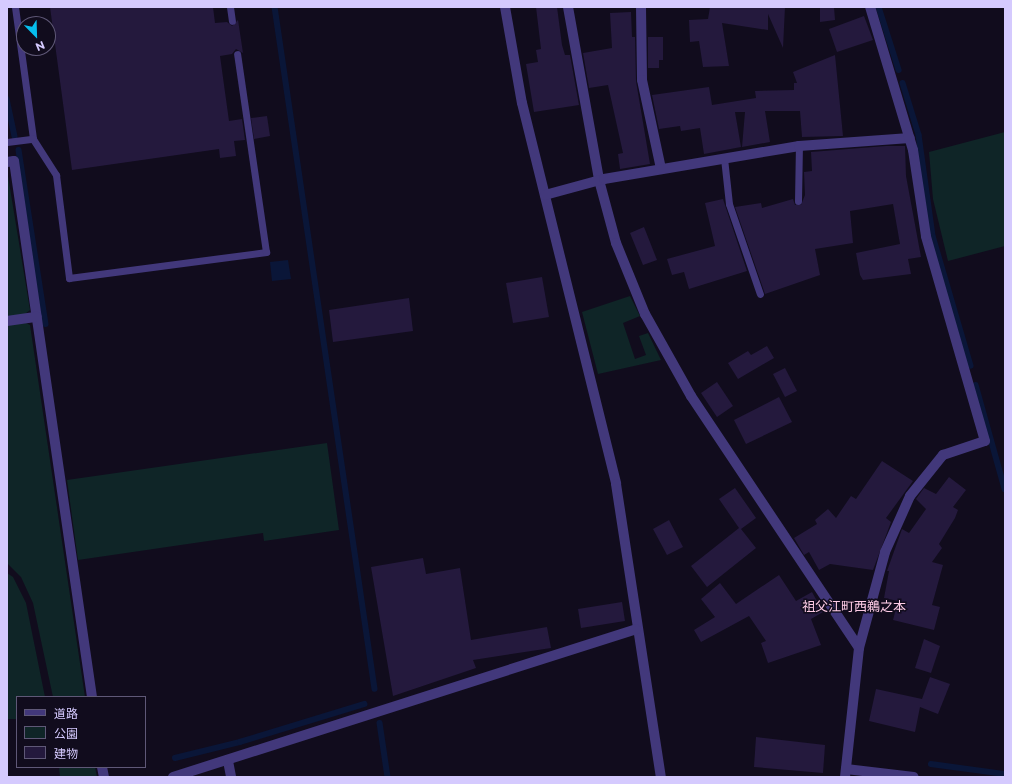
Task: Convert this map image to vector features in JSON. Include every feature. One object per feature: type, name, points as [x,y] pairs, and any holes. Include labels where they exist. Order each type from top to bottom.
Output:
[{"type":"street","points":[[505,7],[522,103],[616,484],[636,629],[661,777]]},
{"type":"street","points":[[568,7],[599,180],[616,243],[645,314],[691,396],[859,648]]},
{"type":"street","points":[[641,7],[642,80],[661,169]]},
{"type":"street","points":[[870,7],[910,138],[926,236],[985,441],[943,455],[910,496],[885,552],[859,648],[846,773],[914,777]]},
{"type":"street","points":[[545,195],[599,180],[799,146],[910,138]]},
{"type":"street","points":[[7,162],[14,161],[92,696]]},
{"type":"street","points":[[7,321],[37,317]]},
{"type":"street","points":[[173,777],[228,761],[636,629]]},
{"type":"street","points":[[228,761],[231,777]]},
{"type":"lane","points":[[15,7],[33,139],[56,175],[69,278],[266,252],[237,54]]},
{"type":"lane","points":[[230,7],[232,21]]},
{"type":"lane","points":[[7,142],[33,139]]},
{"type":"lane","points":[[798,201],[799,146]]},
{"type":"lane","points":[[724,158],[729,204],[760,294]]},
{"type":"green space","points":[[1005,132],[1005,246],[948,261],[933,199],[929,152]]},
{"type":"green space","points":[[7,170],[30,310],[25,314],[7,317]]},
{"type":"green space","points":[[630,296],[640,316],[623,323],[635,359],[646,355],[639,336],[648,333],[661,360],[598,374],[582,312]]},
{"type":"green space","points":[[26,323],[30,325],[85,696],[53,696],[33,603],[21,577],[7,563],[7,325]]},
{"type":"green space","points":[[327,443],[339,530],[264,541],[263,533],[78,560],[67,480]]},
{"type":"green space","points":[[7,573],[13,577],[26,603],[45,696],[16,696],[16,719],[7,719]]},
{"type":"green space","points":[[59,768],[95,768],[97,777],[60,777]]},
{"type":"water","points":[[288,260],[291,279],[272,281],[270,262]]},
{"type":"building","points":[[50,7],[213,7],[215,23],[227,22],[232,26],[238,20],[243,53],[236,49],[232,54],[220,56],[229,121],[242,119],[245,140],[234,141],[236,156],[220,158],[219,149],[72,170],[56,51],[56,16],[51,16]]},
{"type":"building","points":[[536,7],[557,7],[562,45],[565,55],[570,55],[579,105],[534,112],[526,64],[538,62],[536,50],[541,49]]},
{"type":"building","points":[[710,7],[785,7],[783,48],[768,14],[768,30],[722,23],[729,66],[703,67],[699,41],[690,42],[689,20],[708,19]]},
{"type":"building","points":[[820,7],[834,7],[835,20],[820,22]]},
{"type":"building","points":[[631,12],[632,37],[635,37],[636,81],[650,164],[620,169],[618,154],[623,153],[608,85],[589,88],[583,53],[612,48],[610,13]]},
{"type":"building","points":[[864,16],[873,40],[837,52],[829,29]]},
{"type":"building","points":[[648,37],[663,37],[663,60],[659,60],[659,68],[648,68]]},
{"type":"building","points":[[835,55],[843,136],[802,137],[800,111],[765,111],[770,142],[742,147],[745,112],[735,112],[741,147],[704,154],[700,128],[681,131],[680,126],[659,129],[652,95],[709,87],[712,105],[756,98],[755,91],[794,90],[794,83],[797,83],[793,72]]},
{"type":"building","points":[[267,116],[270,136],[254,139],[251,118]]},
{"type":"building","points":[[886,146],[905,146],[906,176],[921,257],[908,259],[911,274],[863,280],[860,275],[856,253],[900,244],[893,204],[850,211],[853,243],[815,249],[820,275],[765,294],[735,207],[761,203],[762,208],[793,199],[795,205],[801,205],[805,195],[804,172],[812,171],[811,152]]},
{"type":"building","points":[[723,199],[747,271],[689,289],[684,272],[672,275],[667,259],[715,246],[705,203]]},
{"type":"building","points":[[644,227],[657,260],[643,265],[630,233]]},
{"type":"building","points":[[542,277],[549,317],[513,323],[506,283]]},
{"type":"building","points":[[409,298],[413,331],[333,342],[329,310]]},
{"type":"building","points":[[767,346],[774,358],[738,379],[728,363],[748,351],[751,355]]},
{"type":"building","points":[[785,368],[797,391],[785,397],[773,374]]},
{"type":"building","points":[[717,382],[733,406],[717,417],[701,393]]},
{"type":"building","points":[[779,397],[792,422],[746,444],[734,420]]},
{"type":"building","points":[[882,461],[913,481],[886,518],[891,522],[873,570],[830,564],[819,570],[809,552],[804,555],[794,538],[817,524],[815,520],[828,509],[836,518],[851,496],[856,499]]},
{"type":"building","points":[[949,477],[966,490],[953,507],[958,510],[955,518],[939,544],[942,548],[932,562],[943,565],[932,605],[940,607],[934,630],[893,620],[898,601],[884,598],[889,571],[887,571],[902,529],[909,533],[926,509],[916,499],[924,488],[936,494]]},
{"type":"building","points":[[735,488],[756,518],[741,529],[756,548],[707,587],[691,566],[739,528],[719,499]]},
{"type":"building","points":[[669,520],[683,547],[667,555],[653,529]]},
{"type":"building","points":[[423,558],[426,574],[460,568],[471,640],[547,627],[551,648],[473,660],[476,668],[393,696],[371,567]]},
{"type":"building","points":[[779,575],[796,601],[812,592],[823,612],[811,619],[821,645],[768,663],[761,643],[766,641],[749,616],[701,642],[694,630],[715,617],[701,599],[720,583],[736,604]]},
{"type":"building","points":[[622,602],[625,621],[581,628],[578,609]]},
{"type":"building","points":[[924,639],[940,646],[931,673],[915,668]]},
{"type":"building","points":[[930,677],[950,684],[938,714],[920,707],[915,732],[869,721],[876,689],[922,699]]},
{"type":"building","points":[[756,737],[825,745],[823,773],[754,767]]},
{"type":"waterway","points":[[275,7],[375,689]]},
{"type":"waterway","points":[[879,7],[899,70]]},
{"type":"waterway","points":[[903,83],[919,135],[933,236],[971,366]]},
{"type":"waterway","points":[[7,99],[15,136]]},
{"type":"waterway","points":[[19,150],[46,324]]},
{"type":"waterway","points":[[976,385],[1005,489]]},
{"type":"waterway","points":[[175,758],[240,742],[364,704]]},
{"type":"waterway","points":[[380,723],[388,777]]},
{"type":"waterway","points":[[931,764],[1005,774]]},
{"type":"district","name":"祖父江町西鵜之本","points":[[854,606]]}]
